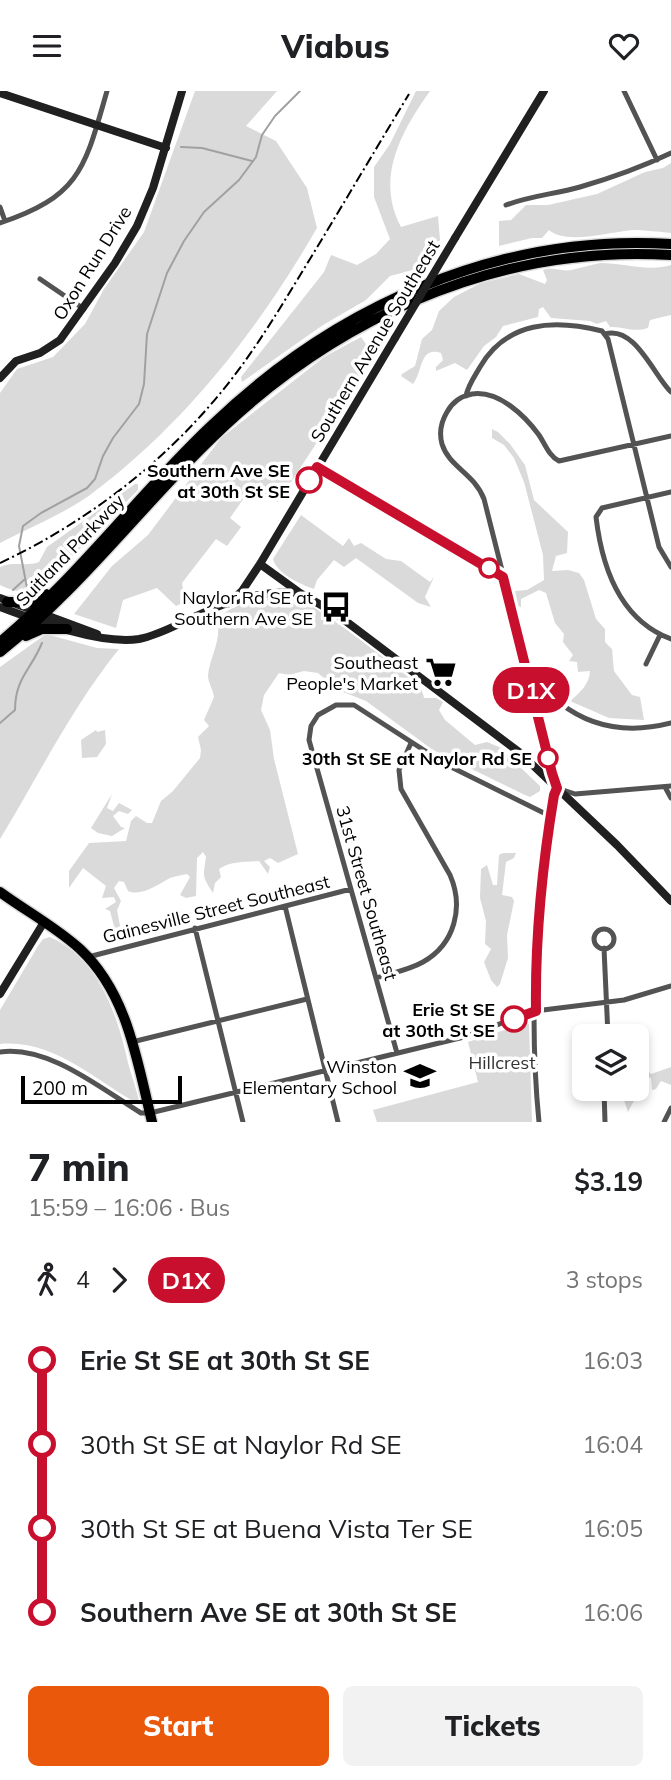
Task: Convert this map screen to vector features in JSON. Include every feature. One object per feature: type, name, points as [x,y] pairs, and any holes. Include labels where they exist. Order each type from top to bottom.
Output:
[{"type":"highway","name":"Suitland Parkway","points":[[36,616],[64,581],[190,447],[254,387],[338,328],[378,305],[430,282],[485,264],[533,252],[598,244],[671,243]]},
{"type":"highway","name":"Suitland Parkway","points":[[2,644],[36,616],[246,405],[323,348],[374,318],[423,295],[482,275],[540,262],[612,254],[671,255]]},
{"type":"highway","points":[[2,602],[33,601],[64,581]]},
{"type":"highway","points":[[2,644],[40,629],[67,629]]},
{"type":"highway","points":[[0,892],[88,957],[118,1001],[132,1042],[151,1118]]},
{"type":"main road","name":"Oxon Run Drive","points":[[1,374],[18,359],[53,346],[69,330],[137,226],[153,188],[182,91]]},
{"type":"main road","name":"Southern Avenue Southeast","points":[[229,603],[242,591],[260,564],[544,91]]},
{"type":"main road","points":[[3,93],[166,148]]},
{"type":"main road","points":[[260,564],[334,613],[500,737],[627,854],[671,901]]},
{"type":"main road","points":[[2,602],[67,629],[96,638],[122,640],[146,637],[229,603],[271,592],[300,593]]},
{"type":"main road","points":[[36,616],[86,628],[103,637]]},
{"type":"main road","points":[[0,994],[44,922]]},
{"type":"street","points":[[0,207],[2,222],[41,207],[68,187],[80,169],[107,91]]},
{"type":"street","points":[[624,91],[657,160]]},
{"type":"street","points":[[506,205],[589,184],[671,153]]},
{"type":"street","points":[[40,279],[83,309]]},
{"type":"street","points":[[466,396],[467,389],[489,353],[499,343],[515,332],[546,325],[618,333],[637,346],[658,378],[671,392]]},
{"type":"street","points":[[604,332],[659,547],[670,566]]},
{"type":"street","points":[[538,1122],[538,929],[550,815],[557,788],[481,491],[471,477],[450,459],[441,441],[441,426],[454,403],[478,393],[491,395],[509,405],[533,428],[557,460],[671,436]]},
{"type":"street","points":[[317,467],[503,577]]},
{"type":"street","points":[[671,492],[602,508],[596,517],[607,566],[618,595],[636,618],[660,635],[671,639]]},
{"type":"street","points":[[646,664],[660,635]]},
{"type":"street","points":[[529,680],[572,712],[598,724],[635,729],[671,723]]},
{"type":"street","name":"31st Street Southeast","points":[[397,1053],[309,740],[311,726],[318,715],[328,708],[342,704],[359,708],[411,743]]},
{"type":"street","points":[[376,978],[414,966],[436,953],[451,932],[457,912],[452,880],[401,789],[401,765],[411,743],[447,765],[550,815]]},
{"type":"street","points":[[557,788],[575,794],[668,786],[671,798]]},
{"type":"street","name":"Gainesville Street Southeast","points":[[88,957],[351,889]]},
{"type":"street","points":[[285,906],[338,1122]]},
{"type":"street","points":[[195,928],[243,1122]]},
{"type":"street","points":[[604,949],[608,1024]]},
{"type":"street","points":[[0,1052],[22,1051],[46,1056],[151,1118],[236,1092],[464,1037],[536,1011],[645,995],[671,986]]},
{"type":"street","points":[[132,1042],[307,999]]},
{"type":"street","points":[[604,1101],[605,1122]]},
{"type":"street","points":[[664,1122],[671,1108]]},
{"type":"green space","points":[[195,91],[277,91],[246,126],[276,141],[307,188],[317,228],[244,339],[188,406],[157,438],[80,502],[0,543],[0,393],[17,369],[53,357],[85,324],[104,289],[144,232]]},
{"type":"green space","points":[[416,91],[430,91],[401,139],[391,173],[390,191],[401,227],[438,216],[440,240],[421,268],[390,276],[366,300],[323,325],[242,382],[241,377],[324,272],[331,255],[357,265],[376,254],[390,239],[374,197],[374,167],[390,144]]},
{"type":"green space","points":[[671,163],[671,233],[632,230],[566,237],[549,230],[542,238],[499,246],[499,221],[511,220],[526,205],[548,205],[597,194]]},
{"type":"green space","points":[[600,263],[645,267],[671,265],[671,315],[650,320],[648,328],[633,330],[610,327],[606,321],[597,324],[551,318],[543,307],[539,309],[538,317],[503,326],[467,370],[455,363],[436,371],[436,367],[443,360],[441,353],[434,352],[429,353],[422,361],[413,384],[401,376],[415,366],[422,339],[432,330],[439,311],[454,297],[481,283],[519,274],[545,284],[547,280],[543,270],[571,270]]},
{"type":"green space","points":[[361,337],[374,355],[278,502],[251,488],[230,518],[241,527],[227,546],[216,539],[182,583],[185,602],[176,606],[157,588],[123,600],[116,628],[74,614],[112,566],[148,535],[221,438],[324,357]]},
{"type":"green space","points":[[492,429],[510,444],[525,465],[534,500],[568,532],[567,553],[556,556],[552,571],[568,570],[579,573],[584,580],[596,619],[605,629],[605,642],[612,649],[614,671],[632,695],[640,697],[644,720],[609,718],[570,701],[586,684],[590,671],[578,672],[577,662],[569,661],[573,655],[563,642],[564,634],[555,623],[546,593],[539,590],[521,599],[521,607],[518,606],[515,591],[527,590],[544,580],[543,555],[524,482],[514,458],[504,445],[492,438]]},
{"type":"green space","points":[[138,484],[138,490],[45,584],[23,592],[0,585],[0,567],[39,562],[47,547]]},
{"type":"green space","points":[[301,515],[343,546],[349,538],[354,546],[361,543],[386,559],[401,561],[430,582],[434,577],[425,597],[431,607],[418,603],[356,558],[344,567],[334,560],[317,580],[314,589],[284,574],[273,559]]},
{"type":"green space","points":[[277,598],[310,605],[349,632],[414,682],[424,698],[436,698],[443,702],[439,710],[445,720],[475,745],[487,742],[499,747],[540,786],[540,791],[530,797],[433,750],[366,701],[338,690],[318,673],[279,673],[264,695],[261,710],[270,730],[274,759],[298,854],[278,863],[270,858],[264,861],[270,867],[268,874],[259,861],[223,866],[219,869],[221,877],[215,883],[213,893],[204,877],[206,857],[203,852],[197,858],[196,896],[186,898],[180,895],[190,877],[187,874],[170,878],[138,892],[128,891],[124,882],[119,881],[114,888],[121,901],[117,910],[122,938],[115,939],[106,933],[107,929],[114,926],[110,911],[105,909],[116,902],[114,897],[102,898],[106,886],[83,868],[69,888],[69,871],[89,843],[126,841],[131,821],[136,816],[152,823],[161,801],[173,791],[200,758],[198,737],[209,726],[204,720],[214,697],[208,675],[218,638],[218,625],[215,623],[234,607]]},
{"type":"green space","points":[[46,634],[97,648],[119,649],[71,718],[0,839],[0,667]]},
{"type":"green space","points":[[96,730],[105,730],[106,744],[97,757],[82,758],[81,740]]},
{"type":"green space","points":[[112,794],[107,808],[113,811],[119,803],[132,810],[128,814],[119,811],[113,816],[121,827],[125,828],[112,836],[98,833],[91,828]]},
{"type":"green space","points":[[516,853],[514,858],[506,862],[502,895],[512,897],[514,901],[507,935],[508,958],[497,987],[484,962],[491,949],[485,944],[486,921],[480,898],[481,869],[487,865],[493,885],[497,885],[499,855]]},
{"type":"green space","points":[[50,937],[81,959],[104,991],[118,1027],[140,1105],[57,1055],[20,1044],[0,1044],[0,1010],[38,946],[43,939]]},
{"type":"green space","name":"Hillcrest","points":[[529,1024],[532,1122],[377,1122],[373,1110],[478,1082],[468,1042]]},
{"type":"green space","points":[[671,1067],[671,1085],[661,1081],[656,1089],[652,1090],[649,1072],[651,1074]]},
{"type":"green space","points":[[624,1101],[634,1101],[628,1112]]},
{"type":"waterway","points":[[28,593],[19,546],[23,526],[87,488],[95,479],[113,438],[139,404],[144,384],[147,334],[167,273],[204,212],[239,180],[256,157],[262,135],[275,116],[300,91]]},
{"type":"waterway","points":[[181,147],[202,148],[252,161]]},
{"type":"waterway","points":[[13,590],[25,579]]},
{"type":"waterway","points":[[0,723],[15,710],[21,682],[42,643]]},
{"type":"railway","points":[[0,563],[61,530],[118,491],[171,447],[218,396],[268,327],[409,94]]},
{"type":"bus line","name":"D1X","points":[[309,480],[317,467],[503,577],[557,788],[543,866],[535,979],[536,1011],[514,1019]]},
{"type":"place","name":"Southern Ave SE at 30th St SE","points":[[309,480]]},
{"type":"place","name":"Naylor Rd SE at Southern Ave SE","points":[[336,607]]},
{"type":"place","name":"Southeast People's Market","points":[[441,672]]},
{"type":"place","name":"30th St SE at Naylor Rd SE","points":[[548,758]]},
{"type":"place","name":"Erie St SE at 30th St SE","points":[[514,1019]]},
{"type":"place","name":"Winston Elementary School","points":[[420,1076]]}]
